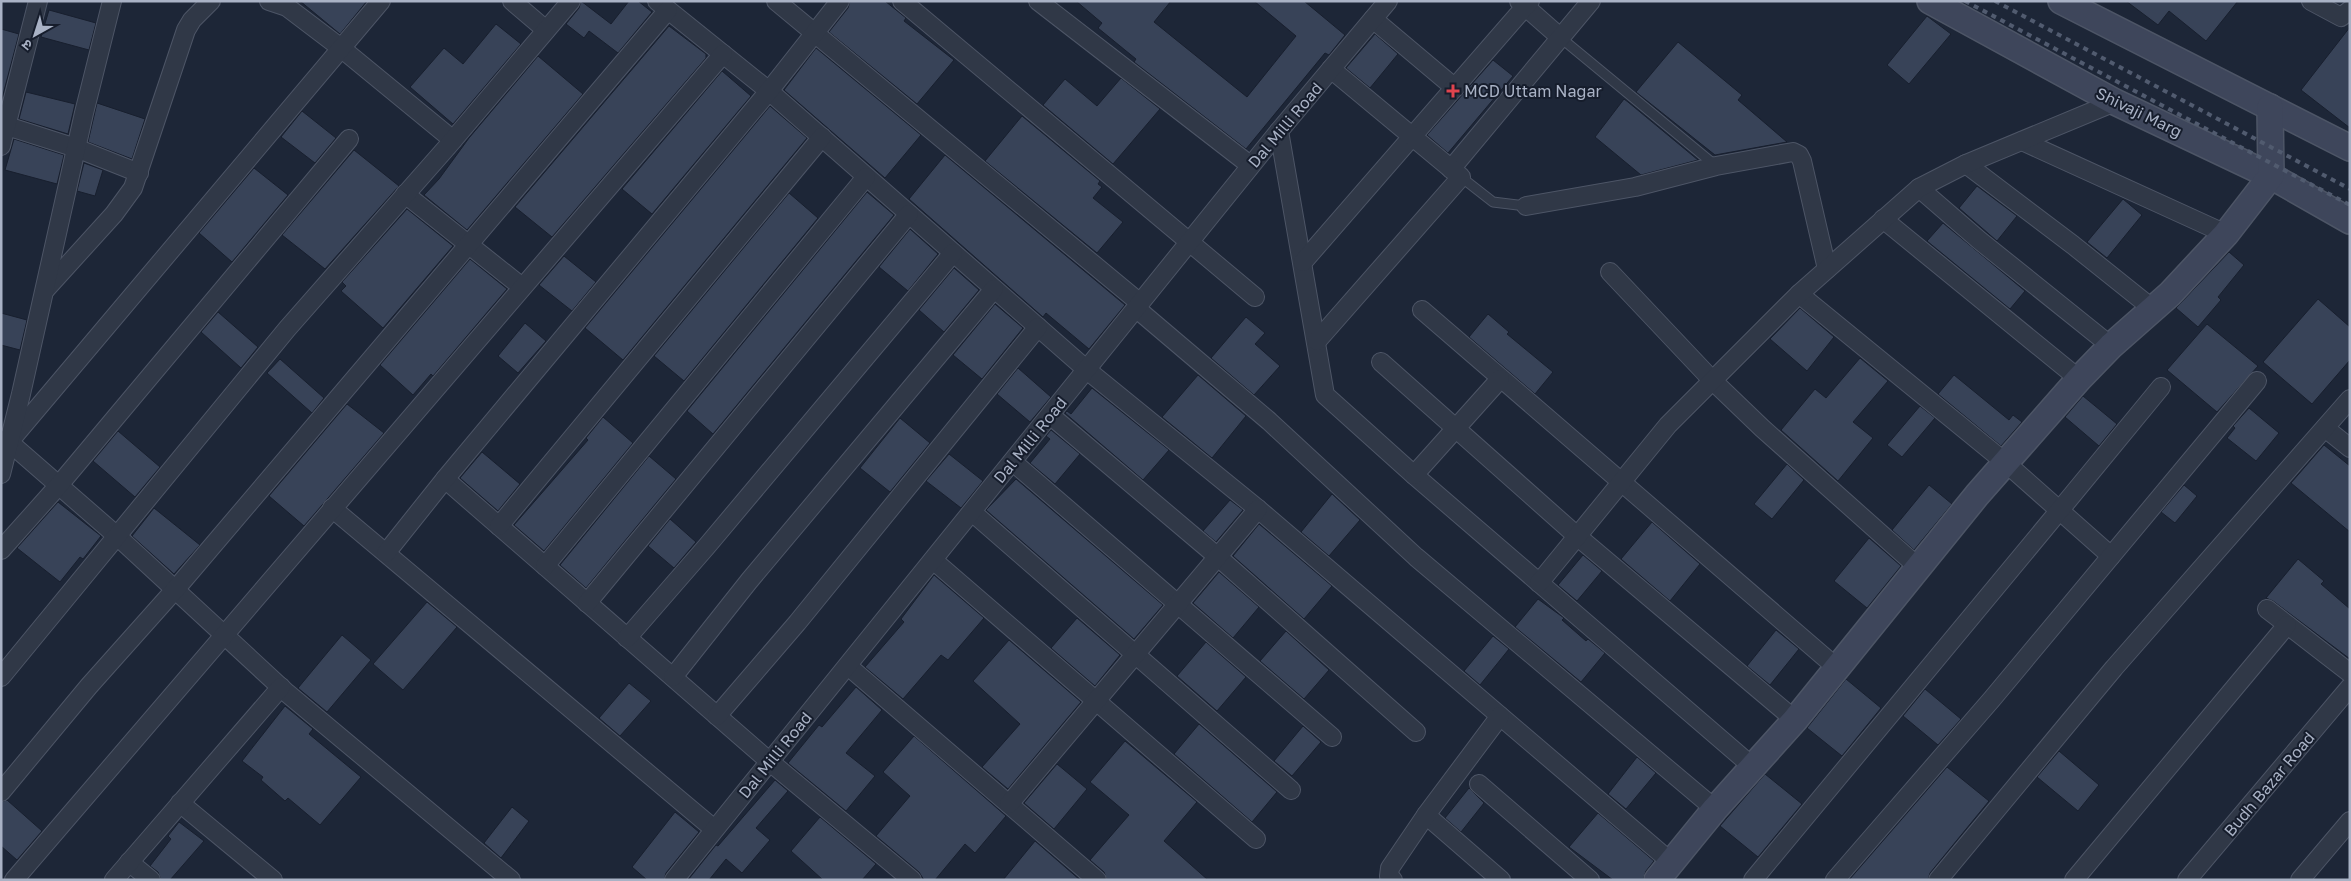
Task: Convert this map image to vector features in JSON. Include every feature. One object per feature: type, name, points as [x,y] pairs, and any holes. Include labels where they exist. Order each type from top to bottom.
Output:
[{"type":"street","points":[[1,146],[4,125],[38,1]]},
{"type":"street","points":[[1,474],[5,441],[44,292],[76,148],[112,1]]},
{"type":"street","points":[[44,292],[127,199],[139,173],[186,30],[192,20],[211,1]]},
{"type":"street","points":[[269,1],[288,4],[453,140]]},
{"type":"street","points":[[5,441],[381,1]]},
{"type":"street","points":[[512,1],[546,30]]},
{"type":"street","points":[[1,677],[287,329],[453,140],[571,1]]},
{"type":"street","points":[[776,1],[1138,306],[1269,421],[1416,557],[1715,809]]},
{"type":"street","points":[[386,553],[445,479],[769,91],[840,1]]},
{"type":"street","points":[[902,1],[1255,297]]},
{"type":"street","name":"Dal Milli Road","points":[[674,880],[1087,370],[1249,164],[1279,132],[1388,1]]},
{"type":"street","points":[[1316,341],[1456,173],[1592,1]]},
{"type":"street","name":"Shivaji Marg","points":[[1930,1],[2115,102],[2271,176],[2350,220]]},
{"type":"street","points":[[2061,1],[2350,148]]},
{"type":"street","points":[[2311,1],[2341,17],[2350,10]]},
{"type":"street","points":[[1040,2],[1249,164]]},
{"type":"street","points":[[1303,262],[1456,88],[1525,3],[1561,38]]},
{"type":"street","points":[[1,792],[89,686],[175,590],[468,245],[663,6],[769,91],[1087,370],[1258,510],[1500,716],[1664,871],[1715,809],[1795,720],[1918,567],[2079,379],[2111,346],[2153,309],[2226,234],[2271,176],[2270,107]]},
{"type":"street","points":[[1373,19],[1456,88]]},
{"type":"street","points":[[1,872],[13,880],[723,54]]},
{"type":"street","points":[[1331,69],[1456,173]]},
{"type":"street","points":[[1539,583],[1668,425],[1799,294],[1919,188],[1966,164],[2115,102]]},
{"type":"street","points":[[4,125],[76,148],[139,173]]},
{"type":"street","points":[[1279,132],[1326,396],[1414,475],[1753,767]]},
{"type":"street","points":[[499,526],[822,137]]},
{"type":"street","points":[[1,550],[59,485],[349,140]]},
{"type":"street","points":[[2022,141],[2226,234]]},
{"type":"street","points":[[1526,206],[1627,189],[1716,166],[1793,152],[1799,155],[1828,269]]},
{"type":"street","points":[[1966,164],[2073,245],[2153,309]]},
{"type":"street","points":[[545,566],[866,177]]},
{"type":"street","points":[[1919,188],[1979,240],[2111,346]]},
{"type":"street","points":[[405,194],[522,287]]},
{"type":"street","points":[[587,603],[909,214]]},
{"type":"street","points":[[1883,219],[2079,379]]},
{"type":"street","points":[[627,638],[714,538],[953,253]]},
{"type":"street","points":[[1610,272],[1712,380],[1769,434],[1918,567]]},
{"type":"street","points":[[672,677],[749,581],[994,289]]},
{"type":"street","points":[[1799,294],[2006,463],[2111,556]]},
{"type":"street","points":[[1422,310],[1837,668]]},
{"type":"street","points":[[717,716],[797,623],[1038,327]]},
{"type":"street","points":[[1381,362],[1577,536],[1795,720]]},
{"type":"street","points":[[1414,475],[1500,379]]},
{"type":"street","points":[[1835,880],[1986,706],[2257,381]]},
{"type":"street","points":[[1753,880],[1933,661],[2061,512],[2161,387]]},
{"type":"street","points":[[1938,880],[2114,668],[2350,399]]},
{"type":"street","points":[[1050,415],[1218,557],[1416,732]]},
{"type":"street","points":[[2325,428],[2350,448]]},
{"type":"street","points":[[5,441],[59,485],[281,687],[511,880]]},
{"type":"street","points":[[1013,462],[1332,737]]},
{"type":"street","points":[[445,479],[769,762],[912,880]]},
{"type":"street","points":[[332,508],[714,830]]},
{"type":"street","points":[[1009,804],[1258,510]]},
{"type":"street","points":[[972,512],[1292,790]]},
{"type":"street","points":[[933,560],[1256,839]]},
{"type":"street","points":[[2267,609],[2350,673]]},
{"type":"street","points":[[2074,880],[2287,625]]},
{"type":"street","points":[[848,666],[1097,880]]},
{"type":"street","points":[[114,880],[281,687]]},
{"type":"street","name":"Budh Bazar Road","points":[[2187,880],[2350,687]]},
{"type":"street","points":[[1393,880],[1389,871],[1426,815],[1500,716]]},
{"type":"street","points":[[1478,784],[1590,880]]},
{"type":"street","points":[[180,803],[274,880]]},
{"type":"street","points":[[1426,815],[1501,880]]},
{"type":"street","points":[[2300,880],[2350,820]]},
{"type":"street","points":[[129,862],[151,880]]},
{"type":"lane","points":[[1561,38],[1716,166]]},
{"type":"lane","points":[[1456,173],[1493,202],[1526,206]]},
{"type":"building","points":[[300,1],[367,1],[340,34]]},
{"type":"building","points":[[581,1],[611,24],[629,1],[638,1],[652,12],[618,53],[589,31],[584,38],[566,24],[579,8]]},
{"type":"building","points":[[850,1],[885,1],[906,18],[904,21],[954,60],[917,104],[829,32],[848,8]]},
{"type":"building","points":[[1076,1],[1171,1],[1154,22],[1247,97],[1296,36],[1254,1],[1304,1],[1345,35],[1329,55],[1325,53],[1246,149],[1134,62],[1136,59],[1098,28],[1102,23]]},
{"type":"building","points":[[2126,1],[2238,1],[2206,41],[2169,11],[2158,25]]},
{"type":"building","points":[[49,10],[96,23],[89,50],[41,37]]},
{"type":"building","points":[[1927,16],[1951,34],[1909,84],[1887,65]]},
{"type":"building","points":[[496,24],[521,44],[453,124],[410,87],[444,48],[463,64]]},
{"type":"building","points":[[669,26],[706,54],[706,58],[552,237],[515,207]]},
{"type":"building","points":[[2350,27],[2350,128],[2301,90]]},
{"type":"building","points":[[1,29],[19,34],[1,102]]},
{"type":"building","points":[[1375,34],[1398,54],[1370,88],[1346,68]]},
{"type":"building","points":[[1678,42],[1742,95],[1738,100],[1787,142],[1715,155],[1636,92]]},
{"type":"building","points":[[816,48],[921,135],[885,178],[784,90]]},
{"type":"building","points":[[538,56],[583,94],[467,230],[424,195]]},
{"type":"building","points":[[1493,60],[1513,76],[1448,153],[1427,135]]},
{"type":"building","points":[[722,71],[751,96],[652,214],[622,189]]},
{"type":"building","points":[[1121,78],[1160,109],[1113,164],[1043,105],[1065,79],[1097,106]]},
{"type":"building","points":[[26,92],[75,104],[68,134],[19,119]]},
{"type":"building","points":[[1624,99],[1698,160],[1641,175],[1595,137]]},
{"type":"building","points":[[97,103],[145,119],[132,159],[88,142]]},
{"type":"building","points":[[770,106],[807,138],[623,360],[585,328]]},
{"type":"building","points":[[302,111],[336,138],[315,163],[281,137]]},
{"type":"building","points":[[1022,116],[1100,181],[1098,184],[1102,187],[1093,198],[1123,222],[1097,253],[985,161]]},
{"type":"building","points":[[14,139],[64,155],[57,184],[5,170]]},
{"type":"building","points":[[354,150],[399,186],[325,269],[282,235]]},
{"type":"building","points":[[945,155],[1125,305],[1089,349],[1046,313],[1043,317],[909,199]]},
{"type":"building","points":[[84,163],[103,170],[95,196],[77,191]]},
{"type":"building","points":[[254,168],[288,195],[232,262],[199,233]]},
{"type":"building","points":[[1977,186],[2017,216],[1997,241],[1959,208]]},
{"type":"building","points":[[867,192],[894,215],[713,434],[687,411]]},
{"type":"building","points":[[789,193],[818,218],[684,381],[654,356]]},
{"type":"building","points":[[2123,199],[2142,215],[2107,258],[2087,242]]},
{"type":"building","points":[[407,209],[453,246],[383,328],[341,291],[346,286],[342,282]]},
{"type":"building","points":[[1943,223],[2025,291],[2010,309],[1927,241]]},
{"type":"building","points":[[910,229],[938,254],[908,291],[879,267]]},
{"type":"building","points":[[2229,252],[2244,265],[2218,297],[2221,300],[2198,327],[2176,308]]},
{"type":"building","points":[[564,256],[596,282],[572,311],[539,285]]},
{"type":"building","points":[[470,259],[507,289],[433,376],[431,374],[413,395],[380,365]]},
{"type":"building","points":[[954,268],[979,290],[944,332],[919,310]]},
{"type":"building","points":[[2318,299],[2350,327],[2350,360],[2312,404],[2263,362]]},
{"type":"building","points":[[995,304],[1023,328],[982,379],[953,355]]},
{"type":"building","points":[[1800,308],[1834,337],[1807,371],[1770,339]]},
{"type":"building","points":[[218,312],[258,347],[241,368],[201,332]]},
{"type":"building","points":[[1,313],[27,320],[20,350],[1,345]]},
{"type":"building","points":[[1488,314],[1509,332],[1507,334],[1553,372],[1535,394],[1469,337]]},
{"type":"building","points":[[1246,317],[1265,333],[1255,344],[1280,366],[1254,395],[1211,358]]},
{"type":"building","points":[[525,323],[546,341],[518,373],[498,356]]},
{"type":"building","points":[[2207,324],[2258,366],[2217,412],[2167,370]]},
{"type":"building","points":[[1860,358],[1888,381],[1853,422],[1873,438],[1838,481],[1781,430],[1815,389],[1826,398]]},
{"type":"building","points":[[280,359],[324,398],[312,413],[267,373]]},
{"type":"building","points":[[1018,368],[1051,397],[1030,422],[997,394]]},
{"type":"building","points":[[1198,375],[1246,416],[1212,458],[1162,417]]},
{"type":"building","points":[[1954,375],[2009,420],[2013,415],[2022,422],[2001,446],[1938,394]]},
{"type":"building","points":[[1092,388],[1169,450],[1143,480],[1065,413],[1067,411],[1071,414]]},
{"type":"building","points":[[2083,396],[2117,424],[2099,446],[2065,417]]},
{"type":"building","points":[[347,404],[384,433],[304,526],[269,496]]},
{"type":"building","points":[[1920,406],[1935,418],[1902,457],[1887,445]]},
{"type":"building","points":[[2249,408],[2279,433],[2256,461],[2227,438],[2235,428],[2233,426]]},
{"type":"building","points":[[603,417],[633,443],[544,551],[514,525],[588,440],[586,438]]},
{"type":"building","points":[[900,418],[930,443],[890,492],[860,468]]},
{"type":"building","points":[[1051,430],[1080,454],[1055,484],[1030,463],[1050,439],[1046,436]]},
{"type":"building","points":[[118,431],[160,467],[135,497],[93,461]]},
{"type":"building","points":[[2324,445],[2350,466],[2350,532],[2291,483]]},
{"type":"building","points":[[482,452],[520,484],[498,511],[460,478]]},
{"type":"building","points":[[949,454],[983,481],[961,508],[926,481]]},
{"type":"building","points":[[649,456],[676,479],[586,588],[560,565]]},
{"type":"building","points":[[1787,464],[1804,480],[1772,519],[1754,504]]},
{"type":"building","points":[[1016,479],[1163,605],[1134,639],[986,510]]},
{"type":"building","points":[[1929,485],[1952,504],[1914,550],[1892,530]]},
{"type":"building","points":[[2184,485],[2197,496],[2175,523],[2161,512]]},
{"type":"building","points":[[1332,494],[1360,520],[1329,556],[1301,532]]},
{"type":"building","points":[[1230,500],[1243,510],[1216,542],[1203,531]]},
{"type":"building","points":[[58,502],[101,536],[83,559],[80,557],[60,582],[17,548]]},
{"type":"building","points":[[154,508],[200,545],[174,574],[132,536]]},
{"type":"building","points":[[670,519],[696,542],[674,568],[648,546]]},
{"type":"building","points":[[1652,522],[1700,564],[1670,601],[1621,559]]},
{"type":"building","points":[[1259,524],[1332,586],[1304,619],[1233,556]]},
{"type":"building","points":[[1869,538],[1901,566],[1867,608],[1834,581]]},
{"type":"building","points":[[1583,555],[1602,571],[1577,601],[1558,585]]},
{"type":"building","points":[[2298,559],[2324,581],[2321,584],[2350,609],[2350,659],[2273,601],[2266,598]]},
{"type":"building","points":[[1219,572],[1259,607],[1233,638],[1193,603]]},
{"type":"building","points":[[934,575],[984,618],[948,660],[941,655],[903,699],[865,667],[904,622],[901,619]]},
{"type":"building","points":[[1538,599],[1564,618],[1562,620],[1586,641],[1588,639],[1605,653],[1581,682],[1515,627]]},
{"type":"building","points":[[427,602],[457,627],[403,690],[373,664]]},
{"type":"building","points":[[1077,618],[1120,655],[1095,686],[1051,648]]},
{"type":"building","points":[[1776,630],[1799,649],[1770,685],[1747,666]]},
{"type":"building","points":[[1286,631],[1329,670],[1304,699],[1260,661]]},
{"type":"building","points":[[342,635],[371,660],[327,712],[298,688]]},
{"type":"building","points":[[1493,636],[1509,649],[1480,685],[1464,671]]},
{"type":"building","points":[[1009,640],[1081,702],[1008,789],[982,767],[1020,724],[973,681]]},
{"type":"building","points":[[1206,642],[1246,677],[1217,711],[1177,676]]},
{"type":"building","points":[[1846,679],[1881,708],[1842,756],[1807,728]]},
{"type":"building","points":[[629,683],[651,701],[620,736],[599,718]]},
{"type":"building","points":[[856,687],[882,710],[846,753],[875,776],[846,811],[788,763],[819,725],[822,727]]},
{"type":"building","points":[[1925,689],[1961,719],[1938,745],[1903,716]]},
{"type":"building","points":[[285,706],[313,729],[309,734],[361,777],[320,825],[288,798],[285,801],[261,780],[263,777],[242,761]]},
{"type":"building","points":[[1199,724],[1277,792],[1252,822],[1174,754]]},
{"type":"building","points":[[1303,726],[1321,742],[1292,776],[1274,761]]},
{"type":"building","points":[[914,736],[1006,816],[975,853],[965,844],[935,880],[924,880],[919,872],[876,836],[910,796],[883,772]]},
{"type":"building","points":[[1125,741],[1197,802],[1164,841],[1208,880],[1107,880],[1104,872],[1090,860],[1129,815],[1090,782]]},
{"type":"building","points":[[2059,751],[2099,785],[2078,811],[2037,777]]},
{"type":"building","points":[[1637,757],[1656,773],[1626,809],[1608,794]]},
{"type":"building","points":[[1057,764],[1087,789],[1054,829],[1024,803]]},
{"type":"building","points":[[1947,767],[1989,801],[1930,873],[1928,880],[1849,880]]},
{"type":"building","points":[[1765,774],[1802,804],[1758,857],[1720,826]]},
{"type":"building","points":[[775,780],[788,791],[756,828],[770,840],[742,873],[726,859],[709,880],[688,880],[716,845],[718,846]]},
{"type":"building","points":[[1469,788],[1484,803],[1461,832],[1445,818]]},
{"type":"building","points":[[7,800],[42,831],[17,860],[1,846],[1,802]]},
{"type":"building","points":[[512,807],[529,821],[501,858],[484,843]]},
{"type":"building","points":[[675,812],[699,832],[666,873],[664,880],[647,880],[632,867]]},
{"type":"building","points":[[1598,813],[1654,861],[1646,871],[1643,880],[1613,880],[1569,847]]},
{"type":"building","points":[[820,817],[876,864],[862,880],[823,880],[791,851]]},
{"type":"building","points":[[179,822],[204,841],[170,880],[161,880],[158,872],[150,866],[171,839],[168,836]]},
{"type":"building","points":[[1035,841],[1080,880],[1003,880]]},
{"type":"railway","points":[[1965,1],[2350,205]]},
{"type":"railway","points":[[1995,1],[2350,189]]},
{"type":"place","name":"MCD Uttam Nagar","points":[[1453,91]]}]
